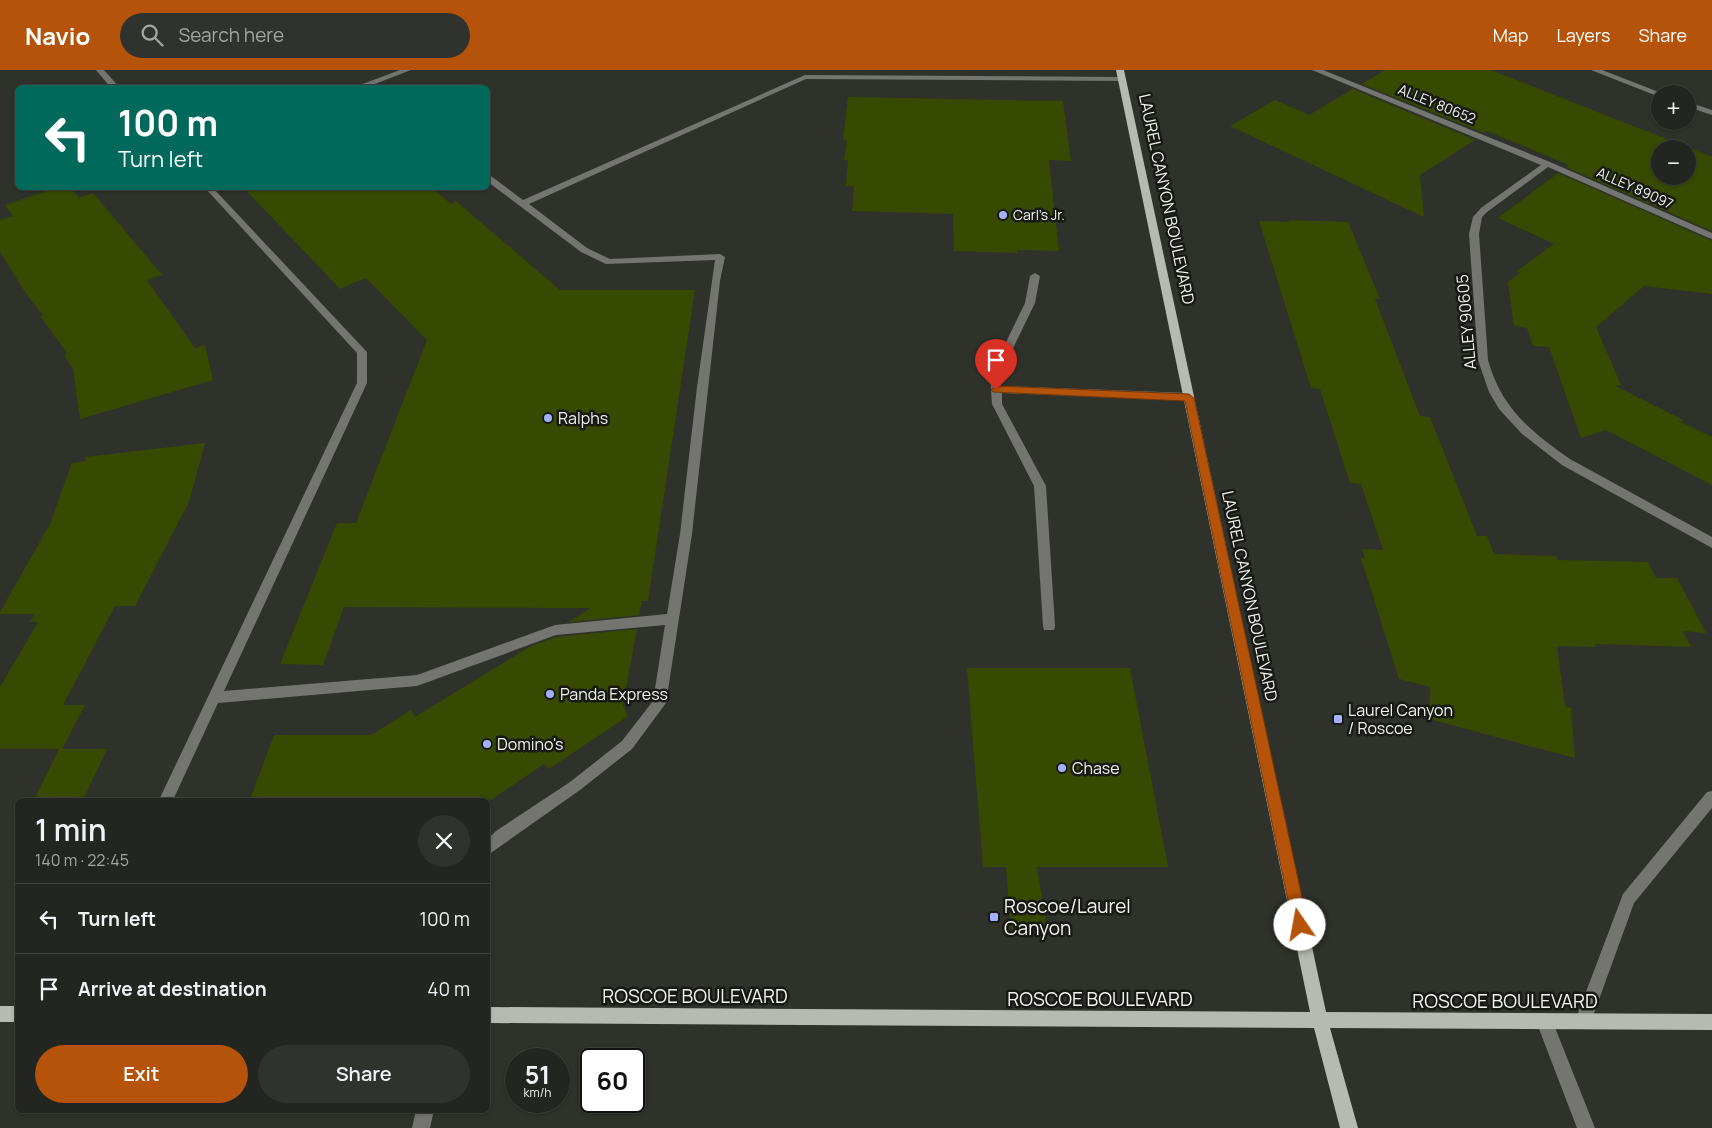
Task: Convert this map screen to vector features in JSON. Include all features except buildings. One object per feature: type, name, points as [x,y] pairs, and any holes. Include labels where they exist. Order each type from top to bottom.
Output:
[{"type":"main road","name":"LAUREL CANYON BOULEVARD","points":[[1121,75],[1320,1021],[1349,1128]]},
{"type":"main road","points":[[0,1014],[15,1014]]},
{"type":"main road","name":"ROSCOE BOULEVARD","points":[[490,1015],[1712,1022]]},
{"type":"street","points":[[100,70],[113,85]]},
{"type":"street","points":[[364,85],[406,70]]},
{"type":"street","name":"ALLEY 80652","points":[[1316,70],[1547,164]]},
{"type":"street","points":[[1597,70],[1651,91]]},
{"type":"street","points":[[522,204],[805,76],[1121,75]]},
{"type":"street","points":[[1696,107],[1712,113]]},
{"type":"street","name":"ALLEY 89097","points":[[1547,164],[1712,236]]},
{"type":"street","name":"ALLEY 90605","points":[[1547,164],[1484,210],[1478,217],[1474,234],[1483,360],[1486,376],[1492,391],[1518,424],[1566,462],[1712,544]]},
{"type":"street","points":[[490,180],[584,250],[609,262],[720,257],[715,281],[700,396],[686,534],[659,703],[627,745],[575,786],[501,836],[490,846]]},
{"type":"street","points":[[167,798],[362,383],[362,352],[211,190]]},
{"type":"street","points":[[1036,276],[1030,303],[995,374],[997,404],[1040,486],[1049,626]]},
{"type":"street","points":[[996,390],[1189,398]]},
{"type":"street","points":[[214,698],[417,680],[555,630],[671,619]]},
{"type":"street","points":[[1583,1021],[1628,899],[1712,798]]},
{"type":"street","points":[[1544,1021],[1586,1128]]},
{"type":"street","points":[[421,1128],[424,1113]]},
{"type":"place","name":"Carl's Jr.","points":[[1003,215]]},
{"type":"place","name":"Ralphs","points":[[548,418]]},
{"type":"place","name":"Panda Express","points":[[550,694]]},
{"type":"place","name":"Laurel Canyon / Roscoe","points":[[1338,719]]},
{"type":"place","name":"Domino's","points":[[487,744]]},
{"type":"place","name":"Chase","points":[[1062,768]]},
{"type":"place","name":"Roscoe/Laurel Canyon","points":[[994,917]]},
{"type":"route","points":[[996,390],[1189,398],[1300,925]]}]
